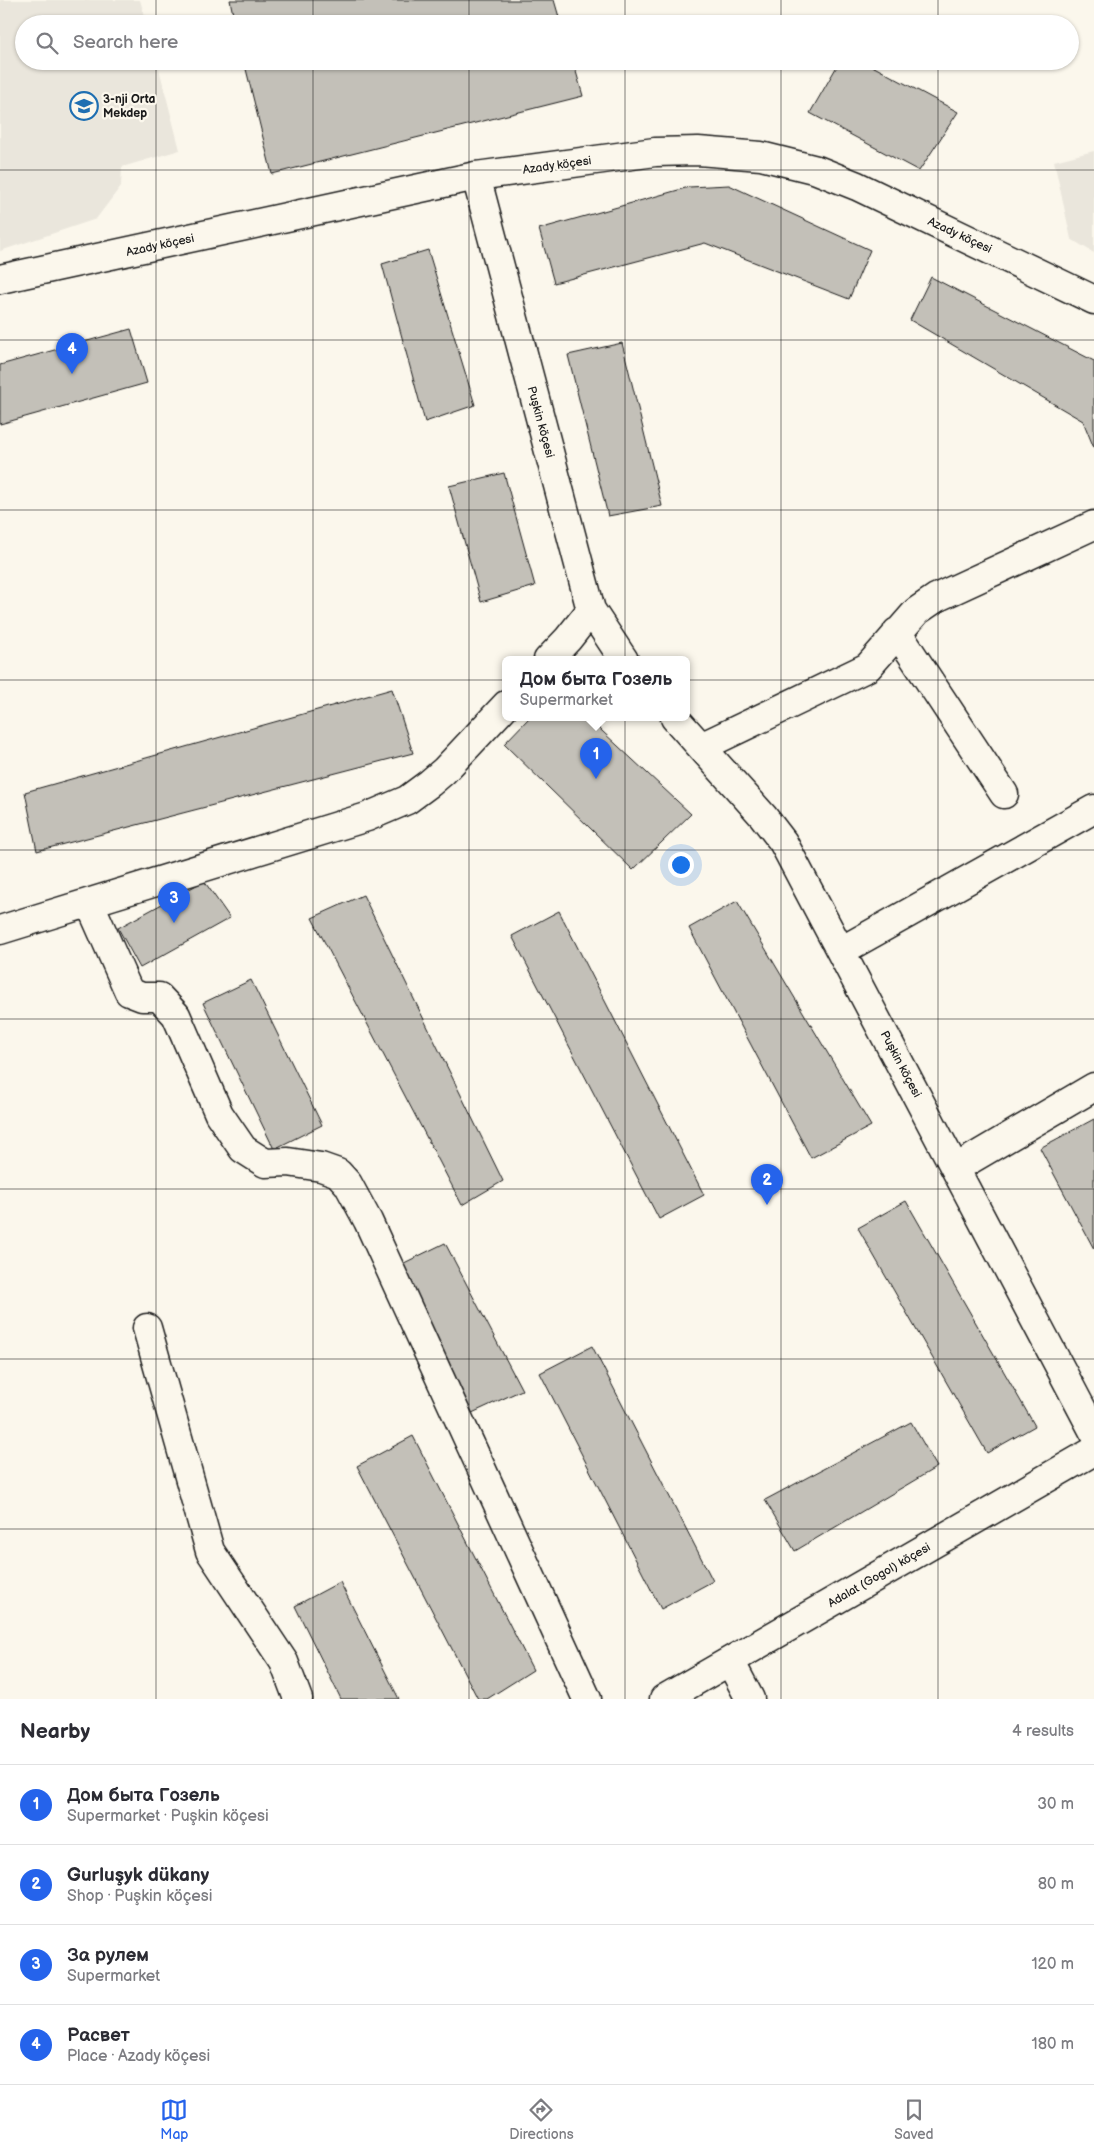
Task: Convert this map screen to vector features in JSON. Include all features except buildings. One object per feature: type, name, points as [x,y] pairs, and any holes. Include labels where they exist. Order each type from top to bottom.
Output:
[{"type":"street","name":"Azady köçesi","points":[[0,279],[476,176],[654,152],[698,151],[761,156],[817,170],[857,186],[1094,300]]},
{"type":"street","name":"Puşkin köçesi","points":[[476,176],[591,610],[621,656]]},
{"type":"street","points":[[701,747],[868,667],[917,611],[936,598],[1094,526]]},
{"type":"street","points":[[552,656],[591,610]]},
{"type":"street","points":[[897,632],[1004,794]]},
{"type":"street","points":[[0,930],[90,904],[367,817],[407,800],[444,771],[502,709]]},
{"type":"street","name":"Puşkin köçesi","points":[[678,721],[784,842],[1094,1432]]},
{"type":"street","points":[[841,951],[1094,809]]},
{"type":"street","points":[[90,904],[129,992],[142,997],[159,997],[176,1015],[219,1114],[243,1149],[265,1163],[288,1162],[321,1167],[338,1173],[348,1184],[368,1221],[587,1699]]},
{"type":"street","points":[[956,1168],[1094,1087]]},
{"type":"street","points":[[147,1328],[210,1551],[284,1662],[298,1699]]},
{"type":"street","name":"Adalat (Gogol) köçesi","points":[[664,1699],[1094,1451]]},
{"type":"street","points":[[730,1661],[750,1699]]},
{"type":"shaded area","name":"3-nji Orta Mekdep","points":[[0,0],[140,0],[144,15],[15,15],[15,70],[159,70],[180,150],[122,167],[121,186],[96,219],[0,251]]},
{"type":"shaded area","points":[[1094,151],[1094,253],[1071,239],[1054,161]]},
{"type":"place","name":"3-nji Orta Mekdep","points":[[84,106]]},
{"type":"place","name":"Расвет","points":[[72,374]]},
{"type":"place","name":"Дом быта Гозель","points":[[596,779]]},
{"type":"place","name":"За рулем","points":[[174,923]]},
{"type":"place","name":"Gurluşyk dükany","points":[[767,1205]]}]
